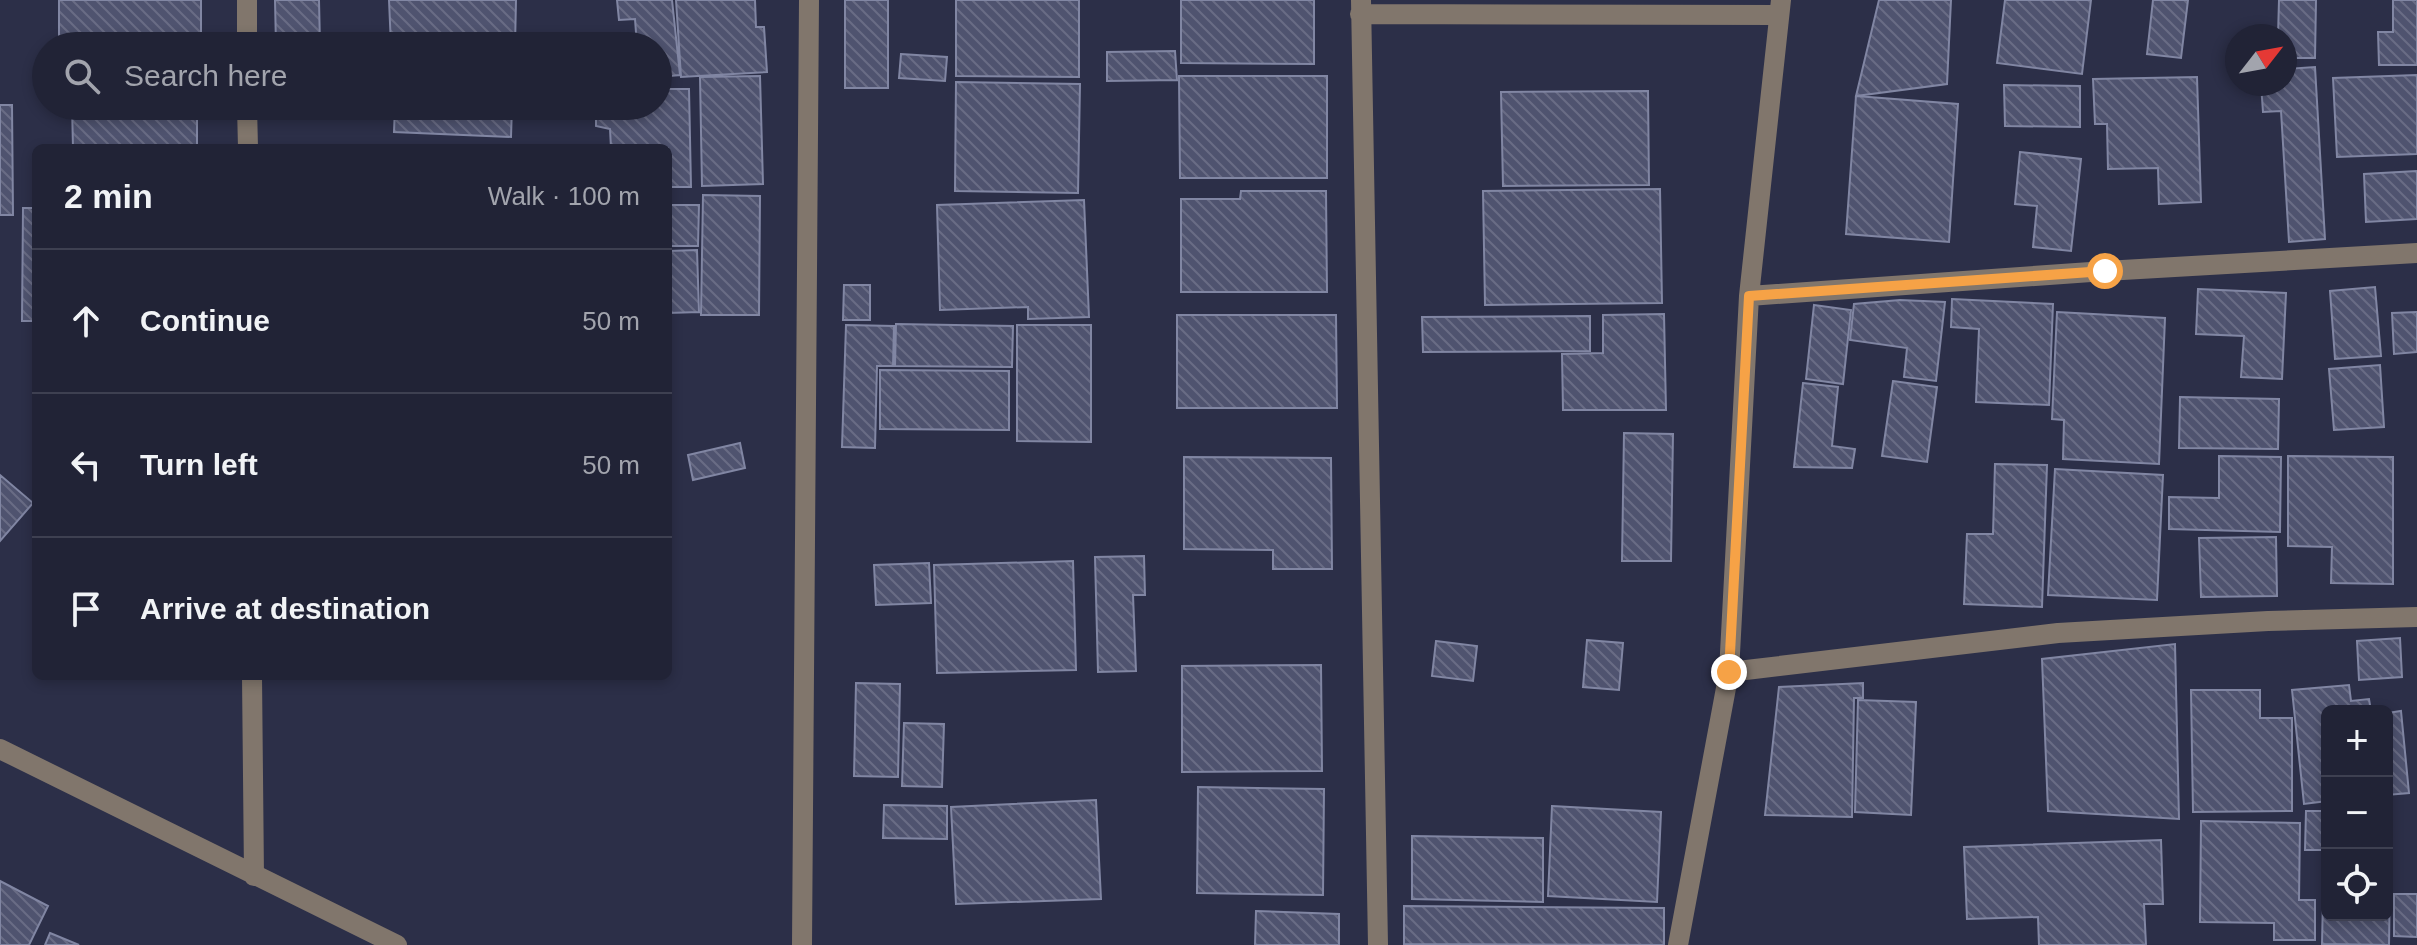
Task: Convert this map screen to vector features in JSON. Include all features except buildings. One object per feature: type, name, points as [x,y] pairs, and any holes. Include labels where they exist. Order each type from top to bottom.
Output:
[{"type":"street","points":[[247,0],[247,32]]},
{"type":"street","points":[[802,945],[809,0]]},
{"type":"street","points":[[1378,945],[1360,7],[1780,8],[1749,296],[1729,672],[1678,945]]},
{"type":"street","points":[[247,120],[248,144]]},
{"type":"street","points":[[1749,296],[2417,253]]},
{"type":"street","points":[[1729,672],[2058,633],[2268,621],[2417,617]]},
{"type":"street","points":[[252,680],[254,876]]},
{"type":"street","points":[[0,749],[397,945]]},
{"type":"route","points":[[1729,672],[1749,296],[2105,271]]}]
